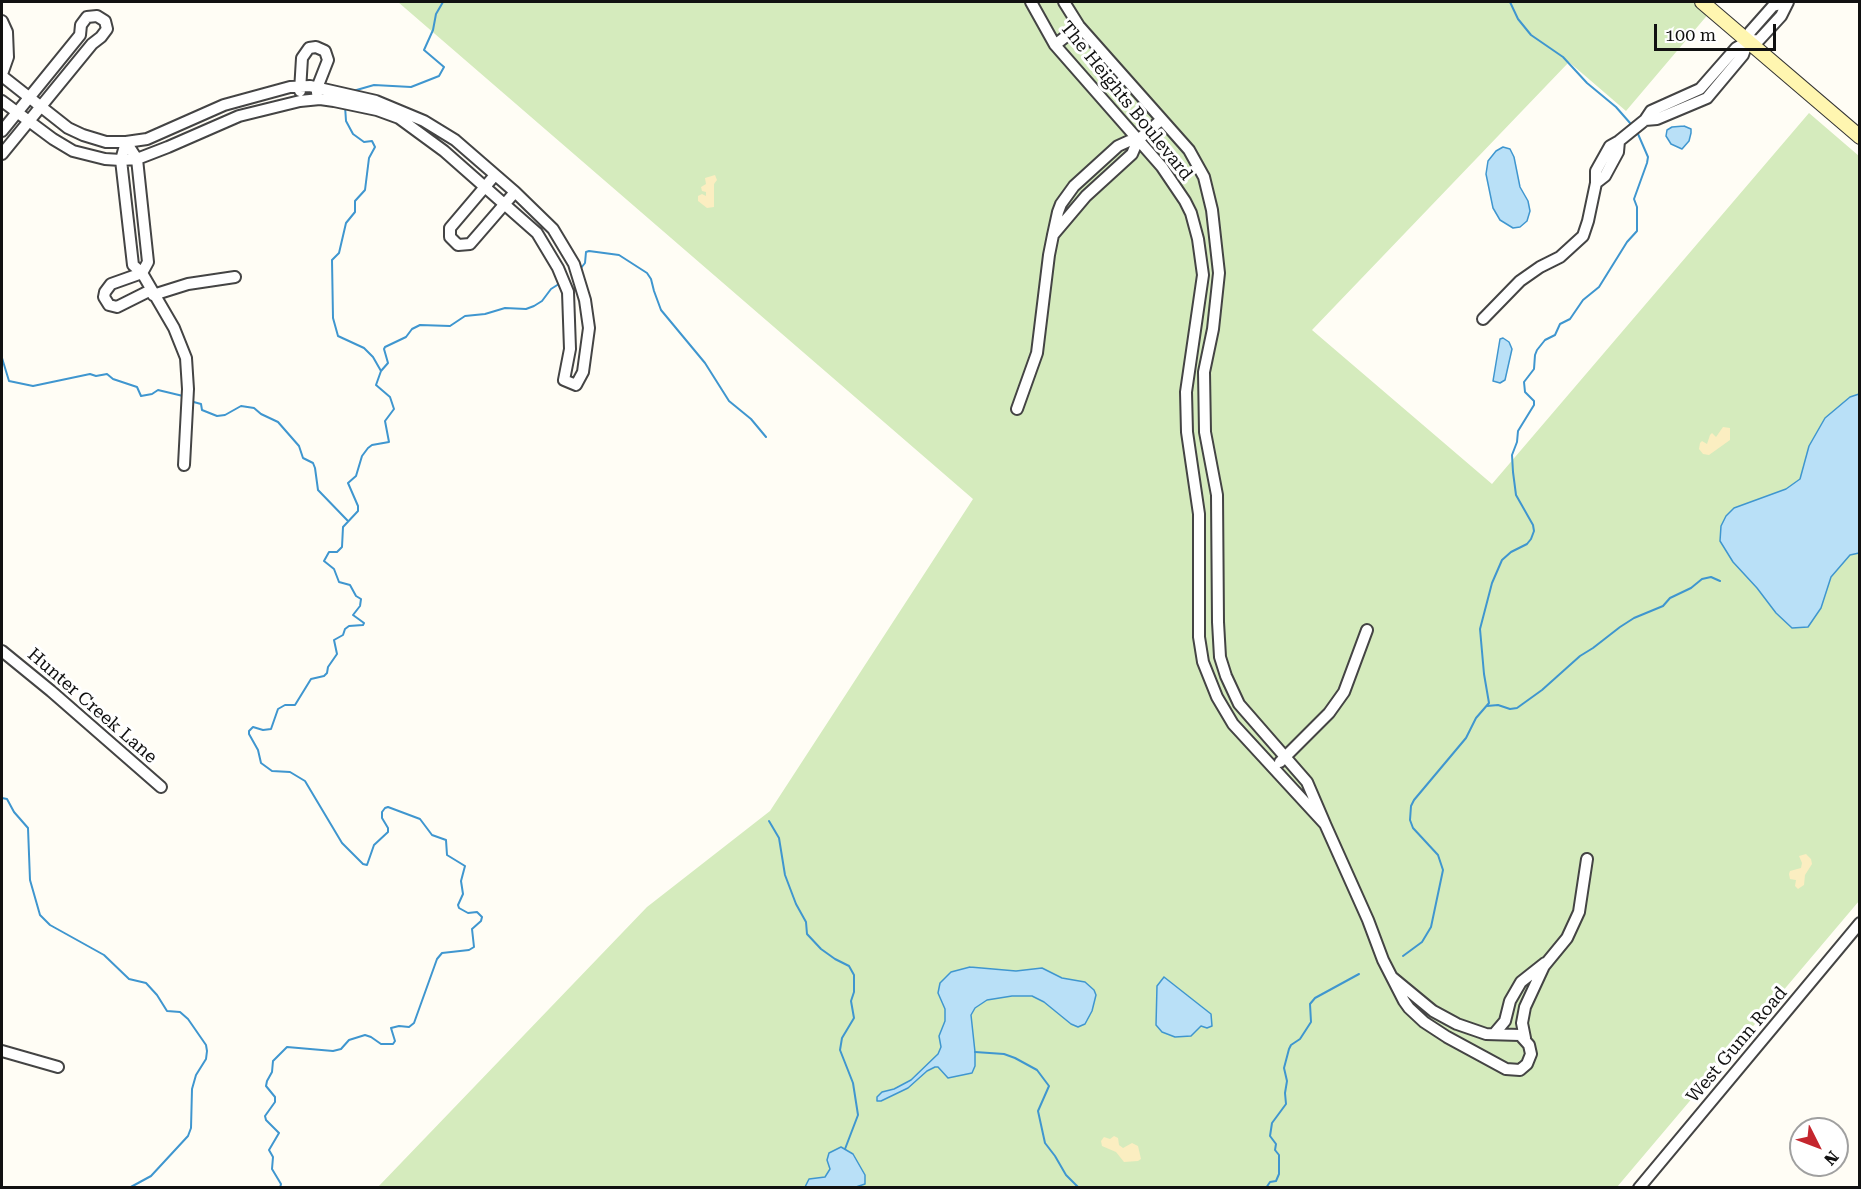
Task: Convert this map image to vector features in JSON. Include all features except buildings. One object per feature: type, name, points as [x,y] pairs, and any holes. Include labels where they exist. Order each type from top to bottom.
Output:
[{"type":"main road","points":[[1702,2],[1860,137]]},
{"type":"street","name":"The Heights Boulevard","points":[[1031,2],[1055,45],[1162,167],[1179,190],[1191,213],[1203,275],[1186,392],[1187,432],[1199,514],[1199,637],[1206,671],[1216,697],[1227,716],[1325,824]]},
{"type":"street","name":"The Heights Boulevard","points":[[1065,2],[1079,26],[1189,150],[1200,168],[1212,210],[1219,273],[1213,329],[1204,379],[1205,432],[1217,495],[1218,639],[1230,687],[1239,704],[1311,789],[1383,960],[1404,1001],[1424,1022],[1506,1069],[1520,1070],[1527,1064],[1531,1054],[1525,1038],[1515,1034],[1477,1032],[1447,1019],[1433,1011],[1393,978]]},
{"type":"street","points":[[1483,319],[1520,282],[1540,267],[1560,257],[1582,236],[1596,183],[1605,176],[1618,152],[1619,141],[1645,120],[1651,111],[1697,97],[1700,89],[1736,48],[1748,41],[1759,40],[1781,16],[1789,2]]},
{"type":"street","points":[[2,131],[80,35],[81,25],[87,17],[97,16],[105,21],[107,29],[101,37],[92,44],[41,106],[3,147]]},
{"type":"street","points":[[2,21],[7,32],[8,57],[2,75],[68,128],[106,142],[147,139],[224,105],[299,86],[317,88],[337,97],[381,108],[424,121],[455,140],[515,192],[553,229],[574,264],[585,300],[589,328],[583,372],[576,385],[564,380],[570,349],[568,292],[558,268],[537,233],[425,136],[381,108]]},
{"type":"street","points":[[1055,45],[1079,26]]},
{"type":"street","points":[[300,101],[302,58],[309,48],[316,47],[325,51],[328,60],[317,88],[316,100]]},
{"type":"street","points":[[2,101],[52,139],[73,151],[105,159],[121,160],[137,159],[239,116],[300,101],[337,97]]},
{"type":"street","points":[[206,113],[213,126]]},
{"type":"street","points":[[1053,235],[1086,195],[1128,159],[1135,150],[1138,140],[1161,120]]},
{"type":"street","points":[[73,151],[83,135]]},
{"type":"street","points":[[1017,409],[1037,353],[1053,235],[1061,204],[1074,186],[1123,142],[1138,140]]},
{"type":"street","points":[[126,142],[137,159],[148,262],[142,273],[111,284],[104,297],[109,305],[117,307],[152,292],[235,277]]},
{"type":"street","points":[[126,142],[121,160],[132,265],[142,273],[174,328],[186,358],[188,390],[184,465]]},
{"type":"street","points":[[495,175],[450,228],[450,237],[459,245],[470,244],[515,192]]},
{"type":"street","points":[[1196,232],[1214,228]]},
{"type":"street","points":[[546,248],[558,238]]},
{"type":"street","points":[[570,329],[589,328]]},
{"type":"street","points":[[1188,379],[1204,379]]},
{"type":"street","points":[[1199,556],[1218,557]]},
{"type":"street","points":[[1273,768],[1329,713],[1344,692],[1367,630]]},
{"type":"street","name":"Hunter Creek Lane","points":[[2,651],[58,696],[160,787]]},
{"type":"street","points":[[1206,671],[1223,665]]},
{"type":"street","points":[[1494,1034],[1504,1021],[1510,1001],[1521,982],[1547,962],[1567,938],[1579,912],[1587,859]]},
{"type":"street","name":"West Gunn Road","points":[[1639,1188],[1860,923]]},
{"type":"street","points":[[1525,1038],[1522,1023],[1525,1007],[1547,962]]},
{"type":"street","points":[[2,1051],[58,1067]]},
{"type":"green space","points":[[398,2],[1697,2],[1710,12],[1626,111],[1569,62],[1312,330],[1492,484],[1809,113],[1859,156],[1859,901],[1617,1187],[377,1188],[647,907],[770,811],[973,499]]},
{"type":"sand","points":[[715,175],[717,180],[714,184],[714,207],[707,208],[698,201],[698,196],[702,194],[706,196],[706,192],[702,191],[701,187],[706,184],[705,178]]},
{"type":"sand","points":[[1723,427],[1730,428],[1730,440],[1709,455],[1703,454],[1699,449],[1700,443],[1702,441],[1707,444],[1710,435],[1712,433],[1716,437]]},
{"type":"sand","points":[[1806,854],[1812,864],[1805,875],[1804,885],[1798,889],[1795,886],[1796,880],[1790,879],[1789,874],[1790,871],[1801,868],[1802,863],[1799,856]]},
{"type":"sand","points":[[1114,1136],[1118,1138],[1119,1145],[1123,1148],[1132,1143],[1138,1146],[1141,1159],[1124,1162],[1116,1152],[1102,1146],[1101,1141],[1104,1137],[1110,1139]]},
{"type":"water","points":[[1684,126],[1691,129],[1691,133],[1689,141],[1682,149],[1671,144],[1666,136],[1667,130],[1672,127]]},
{"type":"water","points":[[1503,147],[1510,149],[1514,157],[1520,187],[1528,201],[1530,211],[1527,221],[1520,227],[1513,228],[1500,220],[1493,208],[1486,174],[1488,161],[1496,151]]},
{"type":"water","points":[[1503,338],[1509,342],[1512,349],[1505,380],[1500,383],[1493,381],[1500,339]]},
{"type":"water","points":[[1859,394],[1859,553],[1850,555],[1831,577],[1821,608],[1808,627],[1792,628],[1776,613],[1733,562],[1720,541],[1721,526],[1726,516],[1734,508],[1786,489],[1800,479],[1809,446],[1825,418],[1850,397]]},
{"type":"water","points":[[970,967],[1016,971],[1042,968],[1062,978],[1085,982],[1096,995],[1092,1011],[1085,1024],[1078,1027],[1032,996],[987,1000],[975,1008],[971,1015],[975,1052],[975,1066],[972,1073],[948,1078],[938,1067],[935,1067],[908,1088],[877,1101],[877,1097],[882,1092],[894,1089],[911,1080],[938,1054],[941,1047],[939,1036],[945,1021],[945,1009],[938,993],[940,983],[951,972]]},
{"type":"water","points":[[1164,977],[1211,1014],[1212,1026],[1207,1028],[1201,1026],[1191,1036],[1175,1037],[1162,1032],[1156,1025],[1157,986]]},
{"type":"water","points":[[841,1147],[853,1154],[865,1175],[865,1184],[856,1187],[805,1187],[809,1179],[825,1177],[830,1169],[827,1160],[829,1153]]},
{"type":"waterway","points":[[353,91],[374,85],[411,87],[439,76],[444,67],[424,50],[433,30],[436,14],[443,2]]},
{"type":"waterway","points":[[1510,2],[1518,19],[1531,35],[1563,57],[1630,123]]},
{"type":"waterway","points":[[345,106],[346,121],[353,134],[364,142],[372,141],[375,147],[369,158],[365,190],[355,201],[355,212],[346,223],[339,253],[332,260],[333,318],[338,336],[364,348],[373,357],[381,371]]},
{"type":"waterway","points":[[1403,956],[1422,942],[1431,927],[1443,870],[1438,855],[1413,828],[1410,820],[1411,806],[1466,738],[1476,718],[1489,703],[1480,629],[1492,583],[1502,560],[1511,552],[1527,544],[1534,531],[1516,495],[1513,472],[1512,455],[1518,431],[1534,405],[1534,401],[1525,392],[1524,382],[1534,369],[1537,350],[1545,340],[1555,335],[1560,324],[1570,319],[1583,300],[1599,287],[1627,242],[1637,231],[1637,207],[1634,199],[1648,157],[1638,134]]},
{"type":"waterway","points":[[581,268],[585,263],[586,252],[589,251],[619,255],[647,273],[661,310],[705,363],[729,401],[751,419],[766,437]]},
{"type":"waterway","points":[[280,1188],[281,1184],[272,1169],[273,1157],[269,1150],[279,1133],[265,1116],[275,1102],[275,1097],[266,1086],[272,1072],[273,1061],[287,1047],[333,1051],[341,1049],[349,1040],[365,1035],[381,1044],[393,1044],[395,1041],[391,1028],[409,1027],[414,1023],[437,959],[442,953],[469,950],[474,947],[472,929],[482,917],[477,912],[468,913],[459,908],[463,894],[461,881],[465,866],[447,855],[446,840],[432,835],[420,819],[388,807],[385,808],[382,818],[388,832],[374,845],[367,865],[363,864],[342,843],[305,781],[290,772],[272,771],[261,763],[249,731],[253,727],[263,730],[271,729],[278,709],[285,705],[295,705],[311,679],[327,673],[328,667],[337,654],[334,640],[343,635],[349,626],[364,623],[353,615],[360,606],[361,599],[356,596],[350,585],[339,582],[334,569],[324,561],[329,552],[337,552],[342,547],[343,527],[358,511],[348,483],[356,476],[362,456],[372,445],[389,442],[385,421],[394,409],[390,397],[376,385],[381,371],[388,363],[385,347],[406,337],[412,329],[420,325],[450,326],[465,316],[485,314],[505,308],[526,309],[542,301],[551,289],[562,282]]},
{"type":"waterway","points":[[2,358],[9,381],[33,386],[90,374],[96,376],[107,374],[113,379],[137,387],[141,396],[158,390],[183,396]]},
{"type":"waterway","points":[[190,401],[201,404],[202,410],[217,416],[225,415],[241,406],[254,408],[278,422],[299,446],[303,458],[313,463],[318,490],[347,520]]},
{"type":"waterway","points":[[1487,706],[1517,708],[1542,690],[1580,656],[1634,618],[1663,606],[1670,598],[1691,588],[1702,579],[1711,577],[1720,581]]},
{"type":"waterway","points":[[2,798],[7,799],[14,812],[28,828],[30,880],[40,915],[50,925],[104,955],[129,979],[146,983],[167,1011],[180,1012],[188,1019],[206,1045],[206,1059],[196,1075],[192,1089],[191,1128],[188,1136],[151,1176],[129,1188]]},
{"type":"waterway","points":[[769,821],[779,838],[785,875],[806,922],[807,934],[821,949],[849,966],[854,975],[854,992],[851,1001],[854,1018],[842,1038],[840,1050],[853,1083],[858,1115],[845,1149]]},
{"type":"waterway","points":[[1266,1188],[1270,1182],[1276,1181],[1279,1174],[1279,1155],[1275,1150],[1276,1144],[1270,1136],[1272,1123],[1286,1104],[1287,1081],[1284,1068],[1289,1049],[1300,1039],[1311,1022],[1310,1004],[1315,998],[1359,974]]},
{"type":"waterway","points":[[975,1052],[1004,1054],[1037,1070],[1049,1086],[1038,1111],[1045,1143],[1066,1175],[1079,1188]]}]
